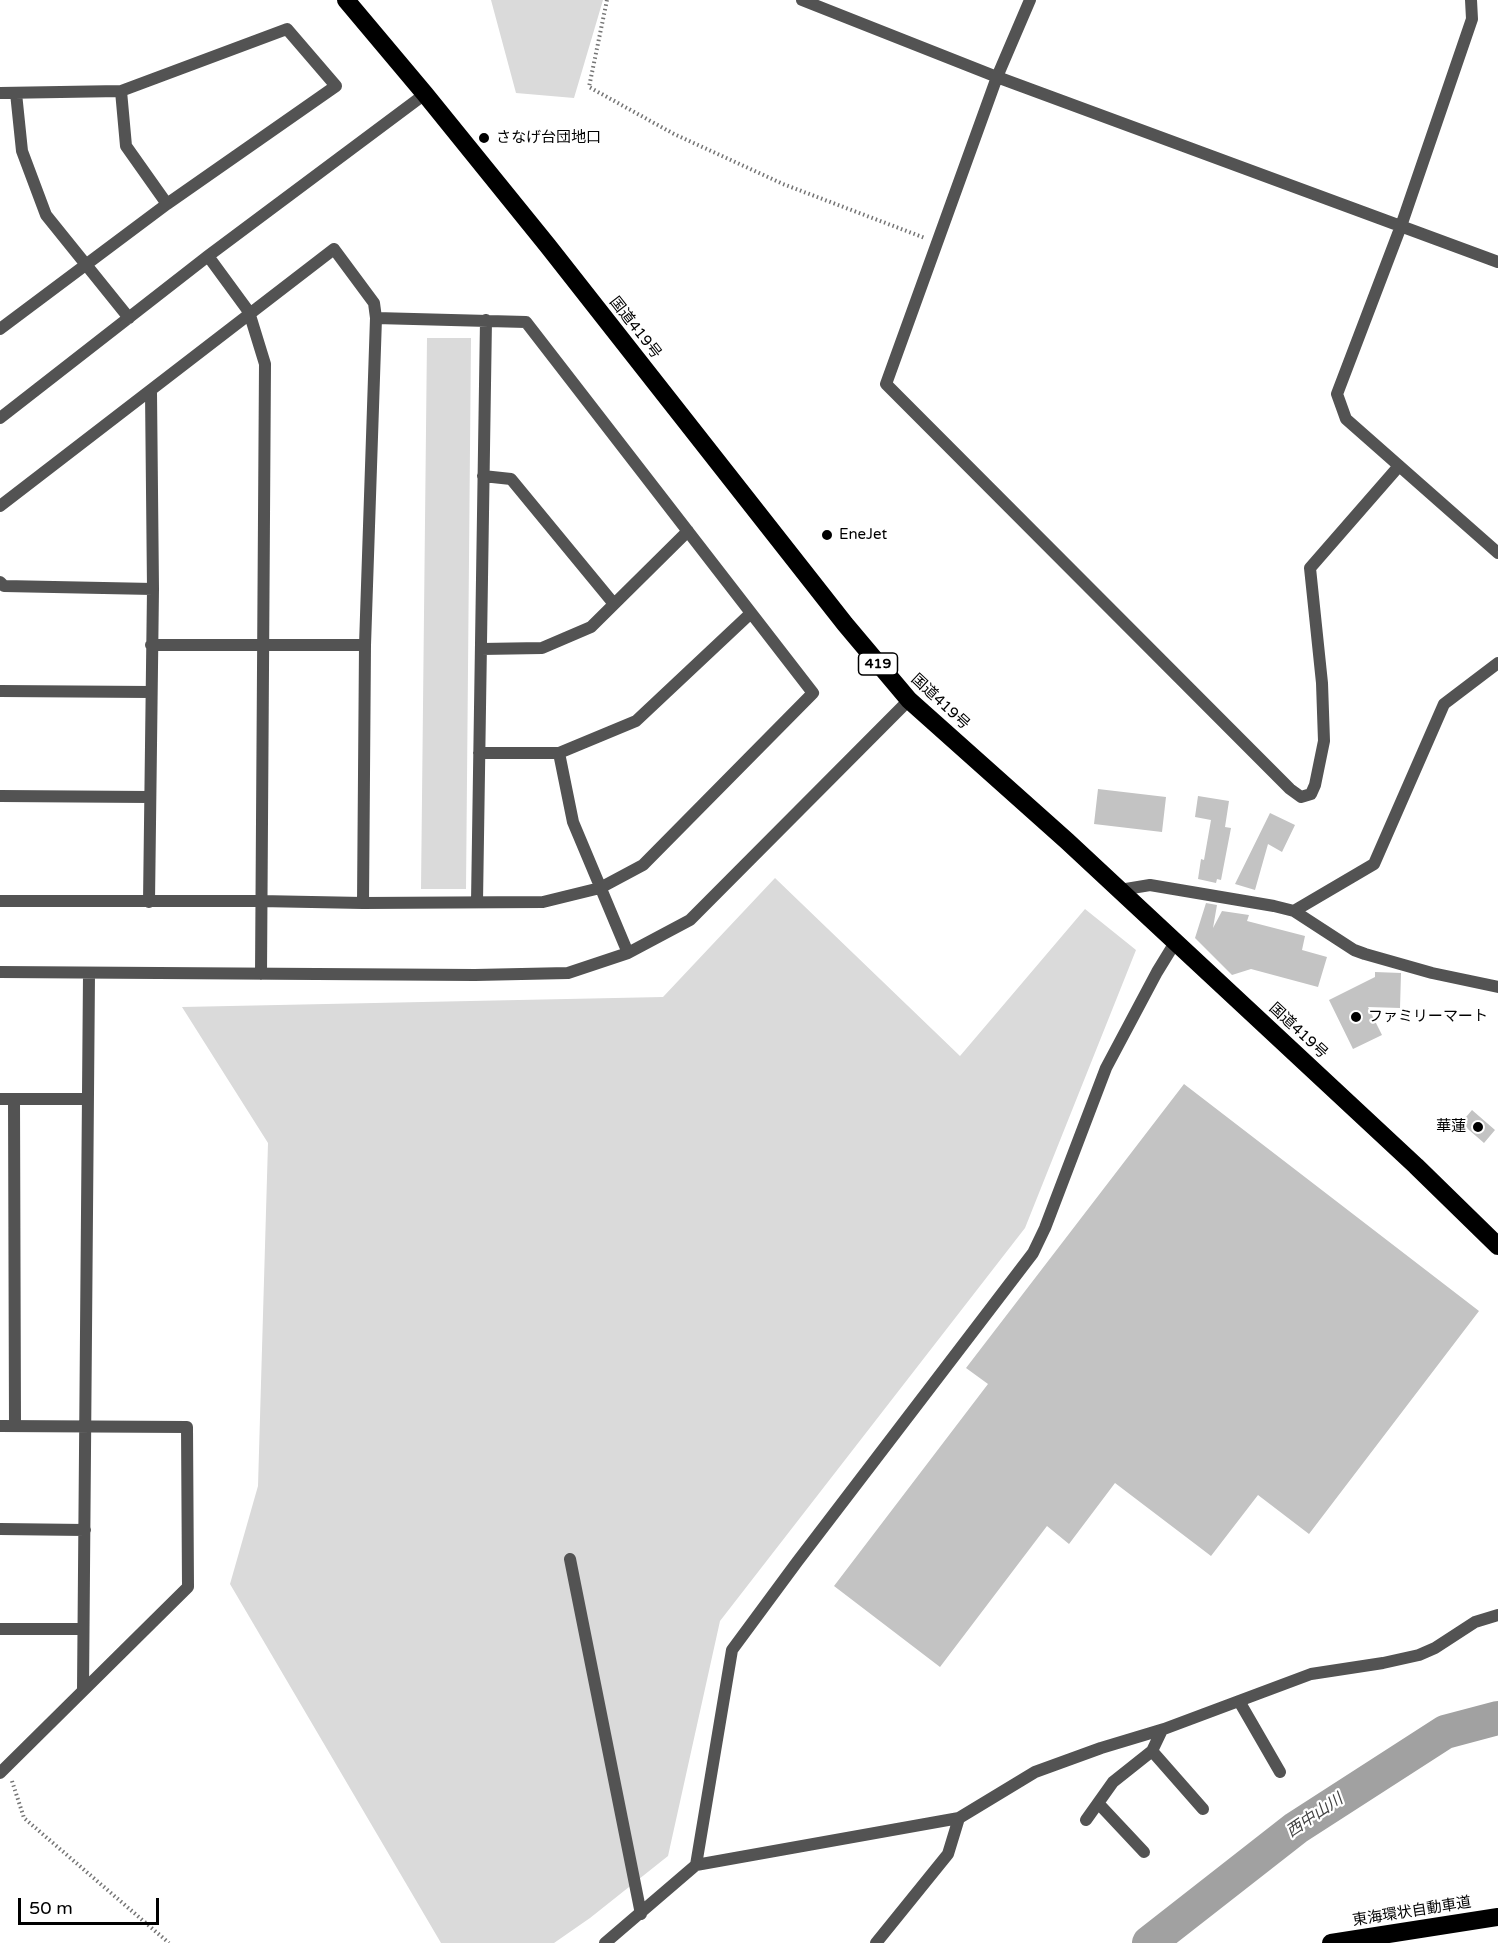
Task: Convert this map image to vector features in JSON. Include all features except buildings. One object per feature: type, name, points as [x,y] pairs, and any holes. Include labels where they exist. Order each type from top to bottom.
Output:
[{"type":"highway","name":"国道419号","points":[[346,0],[548,246],[845,624],[909,700],[1176,941],[1498,1245]]},
{"type":"highway","name":"東海環状自動車道","points":[[1331,1943],[1498,1917]]},
{"type":"street","points":[[802,0],[997,77],[1498,262]]},
{"type":"street","points":[[1030,0],[997,77],[886,384],[1281,781],[1301,797],[1311,794],[1316,785],[1324,741],[1322,683],[1310,568],[1399,466]]},
{"type":"street","points":[[1471,0],[1472,19],[1401,226],[1337,394],[1346,419],[1498,552]]},
{"type":"street","points":[[0,93],[121,91],[287,29],[336,86],[167,204],[1,328]]},
{"type":"street","points":[[121,91],[126,146],[167,204]]},
{"type":"street","points":[[16,93],[22,151],[46,215],[129,318]]},
{"type":"street","points":[[0,418],[208,256],[425,94]]},
{"type":"street","points":[[0,506],[151,392],[249,312],[334,249],[374,303],[376,318],[365,645],[363,903]]},
{"type":"street","points":[[208,256],[249,312],[265,364],[261,974]]},
{"type":"street","points":[[0,901],[543,902],[600,888],[643,865],[813,693],[526,322],[376,318]]},
{"type":"street","points":[[477,902],[486,321]]},
{"type":"street","points":[[149,902],[153,589],[151,392]]},
{"type":"street","points":[[483,476],[510,479],[614,604]]},
{"type":"street","points":[[481,649],[542,648],[591,627],[687,531]]},
{"type":"street","points":[[0,582],[4,586],[153,589]]},
{"type":"street","points":[[479,753],[560,753],[636,722],[751,613]]},
{"type":"street","points":[[152,645],[365,645]]},
{"type":"street","points":[[1294,911],[1374,864],[1444,704],[1498,663]]},
{"type":"street","points":[[0,691],[151,692]]},
{"type":"street","points":[[0,972],[88,974],[568,973],[628,953],[690,920],[909,700]]},
{"type":"street","points":[[560,753],[573,822],[628,953]]},
{"type":"street","points":[[0,796],[150,797]]},
{"type":"street","points":[[1120,890],[1150,885],[1294,911],[1354,950],[1432,973],[1498,987]]},
{"type":"street","points":[[696,1865],[732,1650],[1033,1253],[1045,1228],[1106,1068],[1176,941]]},
{"type":"street","points":[[83,1690],[88,974]]},
{"type":"street","points":[[0,1099],[87,1099]]},
{"type":"street","points":[[14,1099],[15,1426]]},
{"type":"street","points":[[0,1426],[187,1427],[188,1587],[4,1770]]},
{"type":"street","points":[[0,1529],[85,1530]]},
{"type":"street","points":[[570,1559],[641,1914]]},
{"type":"street","points":[[605,1943],[696,1865],[959,1818],[1035,1772],[1101,1748],[1162,1730],[1311,1674],[1419,1655],[1435,1648],[1475,1622],[1498,1615]]},
{"type":"street","points":[[0,1629],[83,1629]]},
{"type":"street","points":[[1239,1701],[1280,1772]]},
{"type":"street","points":[[1086,1820],[1113,1782],[1152,1751],[1162,1730]]},
{"type":"street","points":[[1152,1751],[1203,1809]]},
{"type":"street","points":[[1098,1803],[1144,1852]]},
{"type":"street","points":[[876,1943],[948,1854],[959,1818]]},
{"type":"path","points":[[607,0],[589,87],[674,134],[783,184],[937,243]]},
{"type":"path","points":[[4,1770],[24,1818],[169,1943]]},
{"type":"shaded area","points":[[491,0],[603,0],[574,98],[516,93]]},
{"type":"shaded area","points":[[427,338],[471,338],[466,889],[421,889]]},
{"type":"shaded area","points":[[775,878],[960,1056],[1085,909],[1136,950],[1025,1228],[720,1621],[668,1856],[590,1918],[554,1943],[441,1943],[230,1584],[258,1486],[268,1143],[182,1007],[663,997]]},
{"type":"waterway","name":"西中山川","points":[[1149,1943],[1296,1828],[1445,1732],[1498,1718]]},
{"type":"place","name":"さなげ台団地口","points":[[484,138]]},
{"type":"place","name":"EneJet","points":[[827,535]]},
{"type":"place","name":"ファミリーマート","points":[[1356,1017]]},
{"type":"place","name":"華蓮","points":[[1478,1127]]}]
